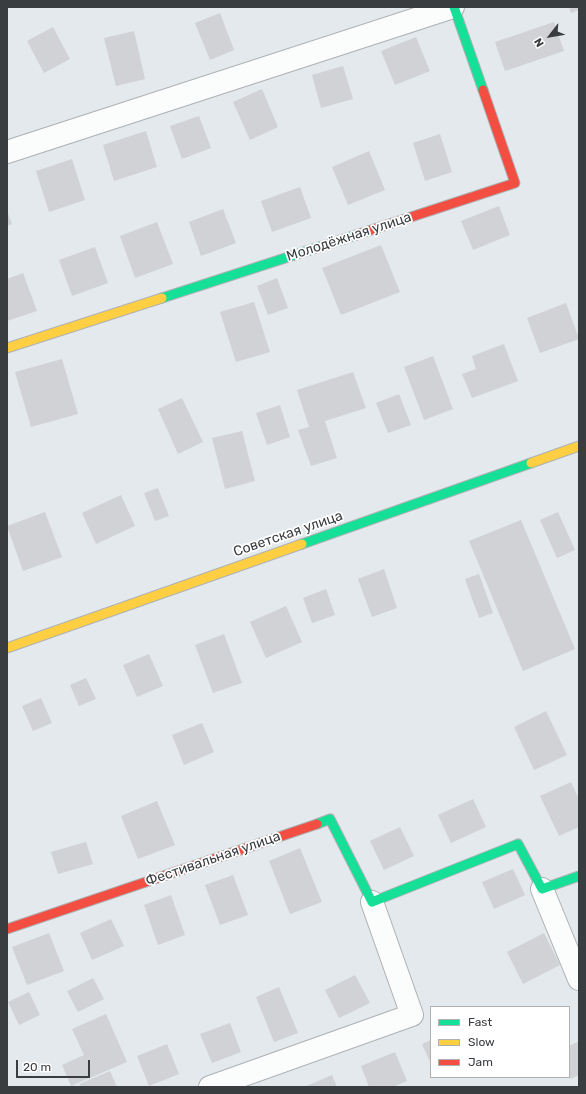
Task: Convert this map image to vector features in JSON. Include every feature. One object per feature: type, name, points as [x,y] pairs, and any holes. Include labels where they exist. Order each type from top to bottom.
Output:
[{"type":"street","name":"Молодёжная улица","points":[[7,152],[453,7],[515,183],[7,348]]},
{"type":"street","name":"Советская улица","points":[[7,648],[579,446]]},
{"type":"street","name":"Фестивальная улица","points":[[7,929],[330,819],[372,902],[412,1015],[210,1087]]},
{"type":"street","points":[[372,902],[518,844],[542,889],[579,979]]},
{"type":"street","points":[[542,889],[579,876]]},
{"type":"building","points":[[569,7],[579,7],[579,10],[571,13]]},
{"type":"building","points":[[220,13],[234,50],[210,60],[195,23]]},
{"type":"building","points":[[554,22],[564,51],[505,71],[495,42]]},
{"type":"building","points":[[53,27],[70,59],[44,73],[27,41]]},
{"type":"building","points":[[134,31],[145,79],[116,86],[104,38]]},
{"type":"building","points":[[416,37],[430,71],[395,85],[381,51]]},
{"type":"building","points":[[343,66],[353,99],[321,108],[312,75]]},
{"type":"building","points":[[262,89],[278,127],[250,140],[233,102]]},
{"type":"building","points":[[199,116],[211,148],[182,159],[170,126]]},
{"type":"building","points":[[146,131],[157,167],[114,181],[103,145]]},
{"type":"building","points":[[440,134],[452,172],[425,181],[413,143]]},
{"type":"building","points":[[369,151],[385,190],[348,205],[332,167]]},
{"type":"building","points":[[72,159],[85,200],[49,212],[36,171]]},
{"type":"building","points":[[300,187],[311,218],[272,232],[261,201]]},
{"type":"building","points":[[499,206],[510,235],[473,250],[461,221]]},
{"type":"building","points":[[223,209],[236,243],[201,256],[189,222]]},
{"type":"building","points":[[7,211],[12,224],[7,226]]},
{"type":"building","points":[[157,222],[173,264],[135,278],[120,236]]},
{"type":"building","points":[[381,245],[400,292],[341,315],[322,268]]},
{"type":"building","points":[[95,247],[108,283],[72,296],[59,260]]},
{"type":"building","points":[[23,273],[37,311],[7,321],[7,279]]},
{"type":"building","points":[[277,278],[288,308],[268,315],[257,286]]},
{"type":"building","points":[[254,302],[270,352],[236,362],[220,312]]},
{"type":"building","points":[[566,303],[579,339],[540,353],[527,318]]},
{"type":"building","points":[[504,344],[518,381],[472,398],[462,374],[476,369],[472,356]]},
{"type":"building","points":[[433,356],[453,409],[424,420],[404,367]]},
{"type":"building","points":[[62,359],[78,414],[31,427],[15,372]]},
{"type":"building","points":[[353,372],[366,408],[325,421],[337,458],[311,466],[298,430],[309,427],[297,390]]},
{"type":"building","points":[[399,394],[411,425],[388,433],[376,403]]},
{"type":"building","points":[[182,398],[203,442],[178,454],[158,409]]},
{"type":"building","points":[[280,405],[290,437],[267,445],[256,413]]},
{"type":"building","points":[[242,431],[255,481],[225,489],[212,438]]},
{"type":"building","points":[[158,488],[169,516],[155,521],[144,493]]},
{"type":"building","points":[[121,495],[135,526],[96,544],[82,513]]},
{"type":"building","points":[[45,512],[62,557],[23,571],[7,526]]},
{"type":"building","points":[[558,512],[575,550],[557,558],[540,520]]},
{"type":"building","points":[[521,520],[575,649],[523,671],[469,541]]},
{"type":"building","points":[[384,569],[397,608],[372,617],[358,579]]},
{"type":"building","points":[[479,574],[493,613],[479,618],[465,579]]},
{"type":"building","points":[[326,589],[335,615],[312,623],[303,598]]},
{"type":"building","points":[[286,606],[302,642],[266,658],[250,622]]},
{"type":"building","points":[[224,634],[242,683],[213,693],[195,645]]},
{"type":"building","points":[[149,654],[163,686],[137,697],[123,665]]},
{"type":"building","points":[[86,678],[96,699],[79,706],[70,685]]},
{"type":"building","points":[[41,698],[52,723],[33,731],[22,706]]},
{"type":"building","points":[[546,711],[567,755],[534,770],[514,727]]},
{"type":"building","points":[[202,723],[214,752],[184,765],[172,735]]},
{"type":"building","points":[[571,782],[579,799],[579,827],[559,836],[540,796]]},
{"type":"building","points":[[473,799],[486,827],[451,843],[438,815]]},
{"type":"building","points":[[157,801],[175,845],[138,859],[121,816]]},
{"type":"building","points":[[400,827],[414,856],[384,870],[370,841]]},
{"type":"building","points":[[86,842],[93,864],[58,874],[51,852]]},
{"type":"building","points":[[300,848],[322,902],[290,914],[269,861]]},
{"type":"building","points":[[513,869],[525,895],[494,909],[482,882]]},
{"type":"building","points":[[233,875],[248,915],[220,925],[205,885]]},
{"type":"building","points":[[171,895],[185,935],[158,945],[144,905]]},
{"type":"building","points":[[111,919],[124,946],[92,960],[80,933]]},
{"type":"building","points":[[49,933],[64,971],[27,985],[12,947]]},
{"type":"building","points":[[544,933],[560,965],[523,984],[507,952]]},
{"type":"building","points":[[355,975],[370,1003],[339,1018],[325,990]]},
{"type":"building","points":[[93,978],[104,999],[78,1012],[67,991]]},
{"type":"building","points":[[279,987],[298,1033],[274,1042],[256,997]]},
{"type":"building","points":[[29,992],[40,1015],[19,1025],[8,1002]]},
{"type":"building","points":[[106,1014],[127,1062],[71,1086],[62,1065],[84,1055],[72,1029]]},
{"type":"building","points":[[230,1023],[241,1052],[212,1063],[200,1034]]},
{"type":"building","points":[[430,1040],[430,1062],[422,1044]]},
{"type":"building","points":[[579,1041],[579,1075],[571,1079],[570,1076],[570,1046]]},
{"type":"building","points":[[167,1044],[179,1074],[149,1086],[137,1056]]},
{"type":"building","points":[[395,1052],[407,1081],[393,1087],[369,1087],[361,1066]]},
{"type":"building","points":[[110,1071],[117,1087],[81,1087],[79,1084]]},
{"type":"building","points":[[332,1075],[337,1087],[304,1087]]},
{"type":"traffic: fast","points":[[454,7],[483,90]]},
{"type":"traffic: fast","points":[[162,298],[356,235]]},
{"type":"traffic: fast","points":[[302,544],[531,463]]},
{"type":"traffic: fast","points":[[317,824],[330,819],[372,902],[518,844],[542,889],[579,876]]},
{"type":"traffic: slow","points":[[7,348],[162,298]]},
{"type":"traffic: slow","points":[[531,463],[579,446]]},
{"type":"traffic: slow","points":[[7,648],[302,544]]},
{"type":"traffic: jam","points":[[356,235],[515,183],[483,90]]},
{"type":"traffic: jam","points":[[7,929],[317,824]]}]
